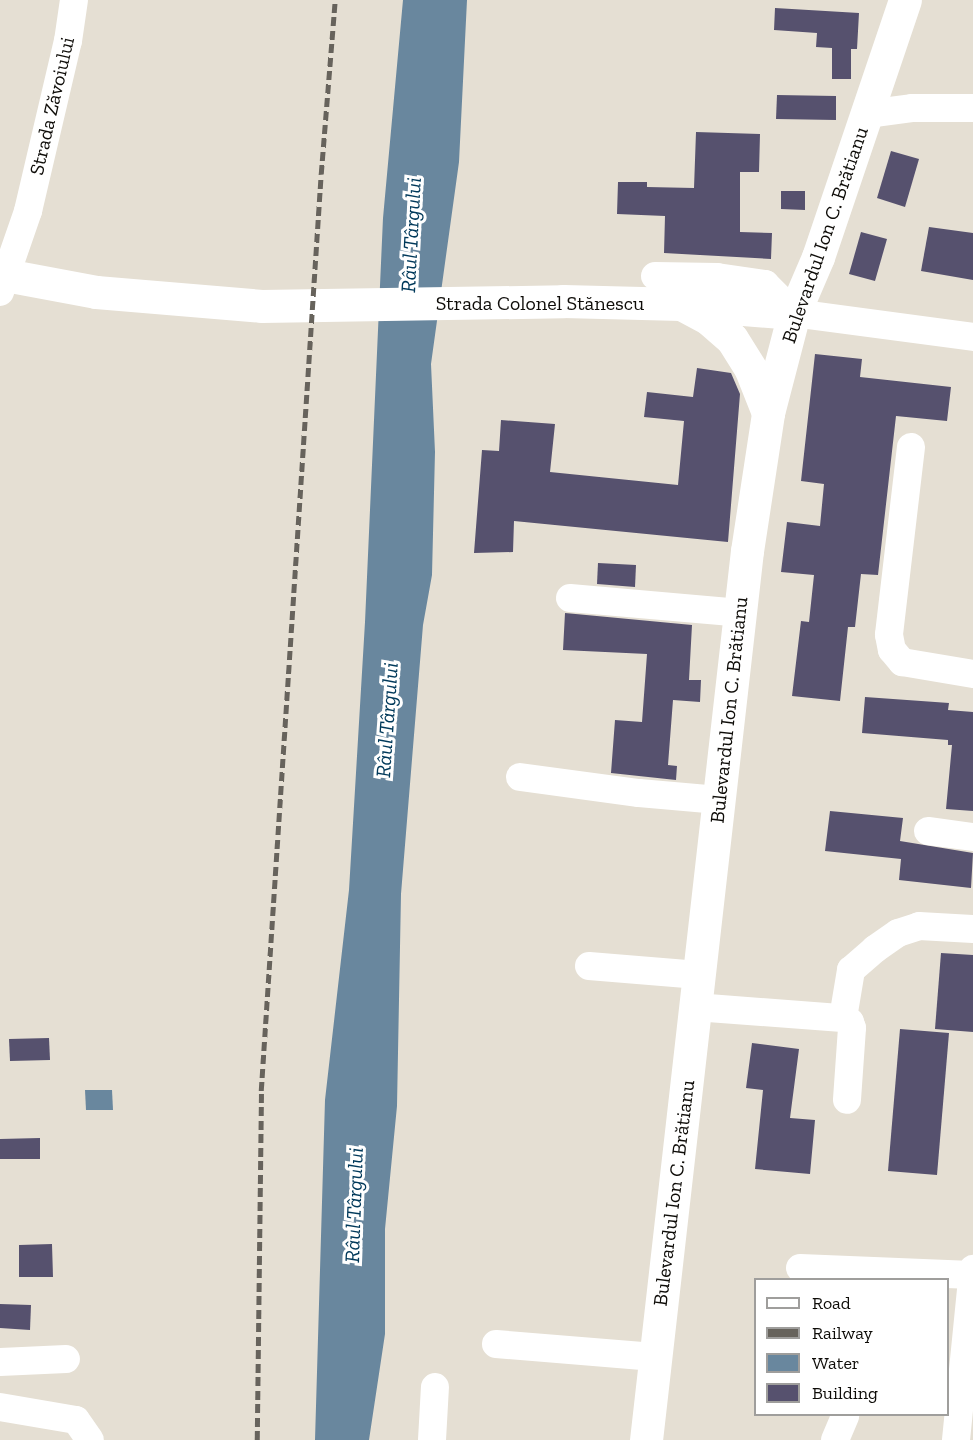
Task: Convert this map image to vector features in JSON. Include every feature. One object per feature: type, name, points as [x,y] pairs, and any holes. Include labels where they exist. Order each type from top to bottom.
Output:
[{"type":"main road","name":"Bulevardul Ion C. Brătianu","points":[[646,1440],[740,613],[768,413],[794,313],[818,257],[905,0]]},
{"type":"main road","name":"Strada Colonel Stănescu","points":[[0,274],[96,292],[261,306],[563,301],[681,304],[794,313]]},
{"type":"main road","points":[[681,304],[709,319],[732,339],[751,370],[768,413]]},
{"type":"street","name":"Strada Zăvoiului","points":[[0,292],[28,211],[68,41],[74,0]]},
{"type":"street","points":[[867,114],[912,108],[973,108]]},
{"type":"street","points":[[655,276],[717,277],[765,284],[794,313],[973,337]]},
{"type":"street","points":[[911,447],[889,635],[892,650],[902,662],[973,674]]},
{"type":"street","points":[[570,598],[740,613]]},
{"type":"street","points":[[520,777],[639,793],[719,800]]},
{"type":"street","points":[[928,831],[973,837]]},
{"type":"street","points":[[843,1018],[850,970],[898,933],[919,926],[973,929]]},
{"type":"street","points":[[589,966],[697,991],[843,1018],[850,1022],[852,1028],[847,1100]]},
{"type":"street","points":[[800,1268],[972,1275]]},
{"type":"street","points":[[956,1440],[967,1395],[973,1269]]},
{"type":"street","points":[[496,1344],[654,1357]]},
{"type":"street","points":[[0,1362],[66,1359]]},
{"type":"street","points":[[432,1440],[435,1387]]},
{"type":"street","points":[[0,1407],[76,1420],[90,1440]]},
{"type":"water","name":"Râul Târgului","points":[[403,0],[467,0],[459,162],[431,364],[435,452],[432,575],[423,625],[401,894],[397,1106],[385,1229],[385,1334],[369,1440],[315,1440],[325,1100],[349,890],[365,622],[383,218]]},
{"type":"water","points":[[85,1090],[112,1090],[113,1110],[86,1110]]},
{"type":"building","points":[[775,8],[859,13],[857,49],[851,49],[851,79],[832,79],[832,48],[816,47],[817,33],[774,30]]},
{"type":"building","points":[[777,95],[836,96],[836,120],[776,119]]},
{"type":"building","points":[[696,132],[760,134],[759,172],[740,172],[740,232],[772,233],[771,259],[664,253],[665,216],[617,214],[618,182],[647,182],[647,187],[694,188]]},
{"type":"building","points":[[891,151],[919,159],[905,207],[877,198]]},
{"type":"building","points":[[781,191],[805,191],[805,210],[781,209]]},
{"type":"building","points":[[929,227],[973,233],[973,280],[921,271]]},
{"type":"building","points":[[861,232],[887,239],[875,281],[849,274]]},
{"type":"building","points":[[815,354],[862,359],[860,377],[951,387],[947,421],[896,416],[878,575],[861,574],[855,627],[848,627],[840,701],[792,696],[801,621],[809,622],[814,575],[781,572],[787,522],[820,526],[824,484],[801,481]]},
{"type":"building","points":[[697,368],[731,373],[740,394],[728,542],[514,521],[513,552],[474,553],[482,450],[499,451],[501,420],[555,424],[550,472],[678,485],[684,421],[644,417],[647,392],[693,397]]},
{"type":"building","points":[[598,563],[636,565],[635,587],[597,584]]},
{"type":"building","points":[[565,613],[692,625],[689,680],[701,680],[700,702],[673,700],[668,765],[677,766],[676,780],[611,773],[615,720],[642,722],[647,654],[563,650]]},
{"type":"building","points":[[865,697],[949,703],[948,710],[973,712],[973,811],[946,809],[952,745],[948,745],[948,740],[862,733]]},
{"type":"building","points":[[830,811],[903,818],[900,841],[973,853],[971,888],[899,880],[901,859],[825,851]]},
{"type":"building","points":[[941,953],[973,955],[973,1032],[935,1029]]},
{"type":"building","points":[[900,1029],[949,1033],[937,1175],[888,1171]]},
{"type":"building","points":[[49,1038],[50,1060],[10,1061],[9,1039]]},
{"type":"building","points":[[752,1043],[799,1049],[790,1118],[815,1120],[810,1174],[755,1169],[763,1090],[746,1088]]},
{"type":"building","points":[[40,1138],[40,1159],[0,1159],[0,1139]]},
{"type":"building","points":[[52,1244],[53,1277],[19,1277],[19,1245]]},
{"type":"building","points":[[0,1304],[31,1305],[30,1330],[0,1328]]},
{"type":"railway","points":[[257,1440],[261,1091],[321,174],[335,0]]}]
